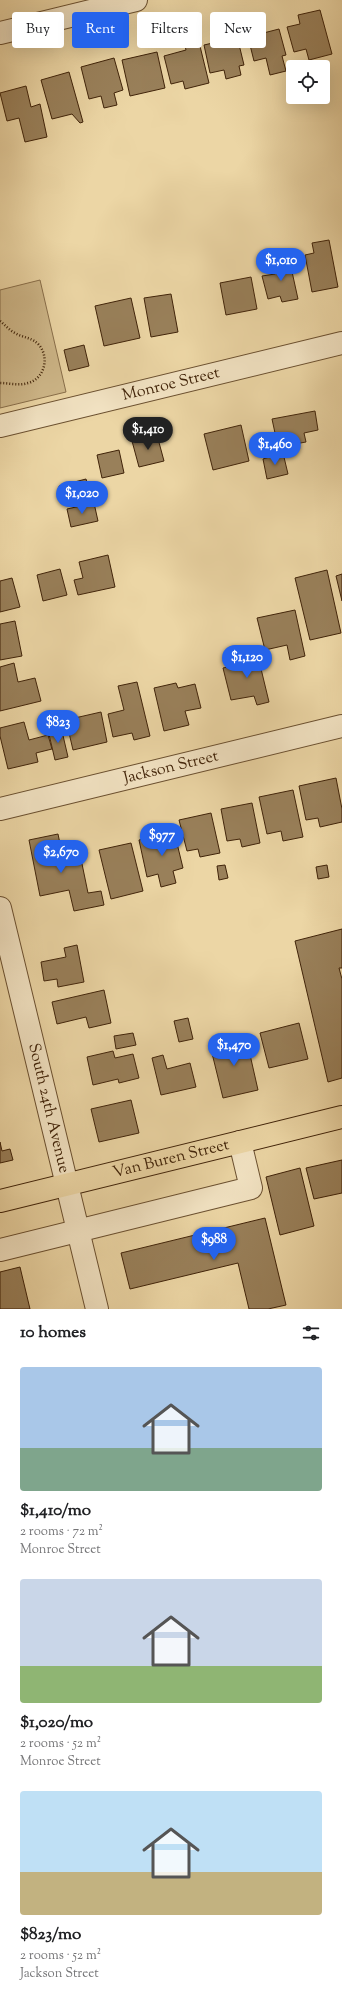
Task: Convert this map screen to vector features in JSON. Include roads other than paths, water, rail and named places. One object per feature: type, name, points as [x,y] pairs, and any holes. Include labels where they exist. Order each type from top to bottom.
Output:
[{"type":"main road","name":"Van Buren Street","points":[[0,1201],[342,1117]]},
{"type":"street","points":[[0,33],[136,0]]},
{"type":"street","name":"Monroe Street","points":[[0,426],[342,343]]},
{"type":"street","name":"Jackson Street","points":[[0,809],[342,726]]},
{"type":"street","name":"South 24th Avenue","points":[[0,908],[97,1309]]},
{"type":"street","points":[[0,1250],[251,1188],[240,1142]]}]
